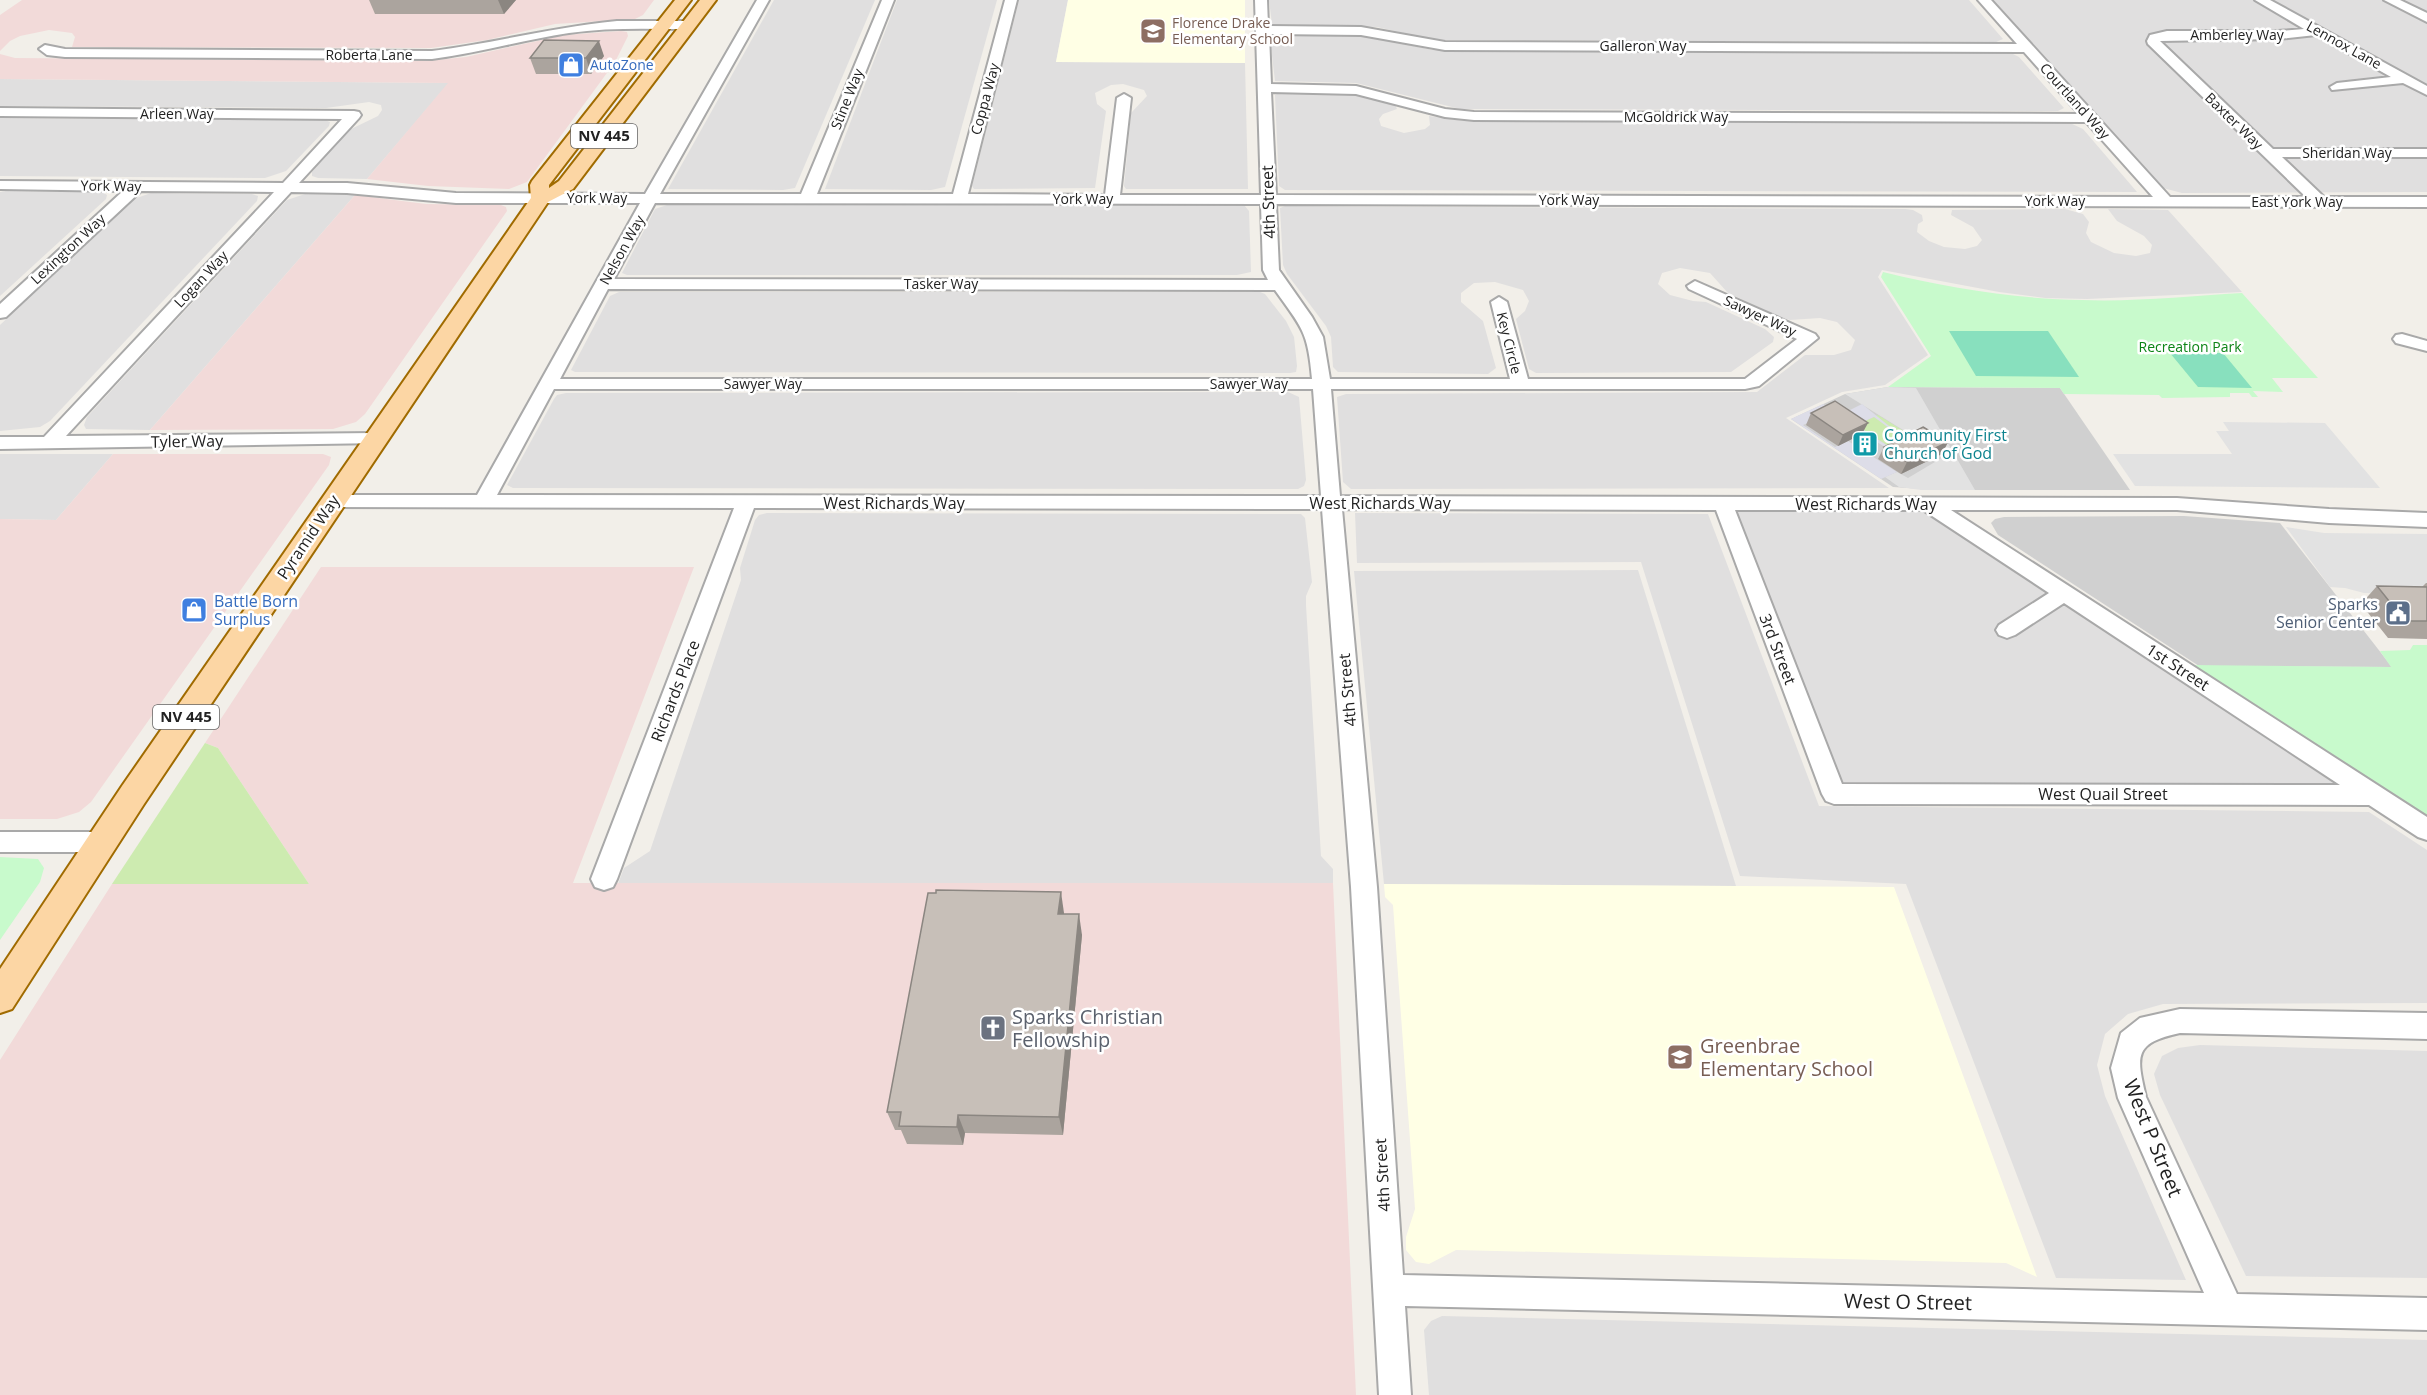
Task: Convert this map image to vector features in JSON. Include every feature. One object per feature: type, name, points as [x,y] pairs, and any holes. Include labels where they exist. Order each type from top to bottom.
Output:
[{"type":"main road","name":"Pyramid Way","points":[[541,198],[539,185],[683,0]]},
{"type":"main road","name":"Pyramid Way","points":[[0,998],[102,842],[375,438],[541,198],[566,185],[708,0]]},
{"type":"street","name":"Nelson Way","points":[[483,502],[650,198],[763,0]]},
{"type":"street","name":"Stine Way","points":[[807,199],[888,0]]},
{"type":"street","name":"Coppa Way","points":[[959,199],[1011,0]]},
{"type":"street","name":"4th Street","points":[[1261,0],[1271,270],[1310,324],[1316,338],[1321,384],[1364,887],[1395,1395]]},
{"type":"street","name":"Courtland Way","points":[[1984,0],[2166,202]]},
{"type":"street","name":"Lennox Lane","points":[[2261,0],[2427,91]]},
{"type":"street","points":[[2390,0],[2427,18]]},
{"type":"street","name":"Roberta Lane","points":[[45,49],[65,53],[432,55],[477,49],[566,30],[617,25],[690,25]]},
{"type":"street","name":"Galleron Way","points":[[1262,30],[1361,31],[1446,46],[2027,48]]},
{"type":"street","name":"Amberley Way","points":[[2156,38],[2167,35],[2278,35],[2319,31]]},
{"type":"street","name":"Baxter Way","points":[[2156,38],[2153,41],[2156,46],[2320,202]]},
{"type":"street","points":[[2337,87],[2405,79]]},
{"type":"street","name":"McGoldrick Way","points":[[1264,88],[1356,90],[1445,112],[1474,116],[2090,118]]},
{"type":"street","points":[[1112,199],[1124,98]]},
{"type":"street","points":[[1405,120],[1417,105]]},
{"type":"street","name":"Arleen Way","points":[[0,112],[354,115]]},
{"type":"street","name":"Logan Way","points":[[49,443],[354,115]]},
{"type":"street","name":"Sheridan Way","points":[[2268,153],[2427,153]]},
{"type":"street","name":"York Way","points":[[0,185],[347,188],[456,198],[2166,202]]},
{"type":"street","name":"Lexington Way","points":[[0,313],[137,186]]},
{"type":"street","name":"East York Way","points":[[2166,202],[2427,202]]},
{"type":"street","name":"Tasker Way","points":[[603,284],[1280,285]]},
{"type":"street","name":"Sawyer Way","points":[[548,384],[1745,384],[1753,382],[1809,338],[1695,286]]},
{"type":"street","name":"Key Circle","points":[[1499,302],[1520,384]]},
{"type":"street","points":[[2402,339],[2427,346]]},
{"type":"street","name":"Tyler Way","points":[[0,444],[375,438]]},
{"type":"street","name":"West Richards Way","points":[[333,501],[2177,504],[2330,516],[2427,520]]},
{"type":"street","name":"Richards Place","points":[[604,879],[746,502]]},
{"type":"street","name":"3rd Street","points":[[1723,503],[1834,794]]},
{"type":"street","name":"1st Street","points":[[1928,504],[2427,830]]},
{"type":"street","points":[[2007,630],[2065,593]]},
{"type":"street","name":"West Quail Street","points":[[1834,794],[2373,795]]},
{"type":"street","points":[[0,842],[102,842]]},
{"type":"street","name":"West P Street","points":[[2228,1310],[2132,1098],[2125,1068],[2131,1042],[2150,1026],[2180,1021],[2427,1026]]},
{"type":"street","name":"West O Street","points":[[1389,1290],[2427,1314]]},
{"type":"shaded area","points":[[22,0],[654,0],[643,15],[635,19],[555,24],[487,40],[431,48],[72,47],[75,37],[72,33],[49,30],[20,36],[10,41],[0,51],[0,15]]},
{"type":"shaded area","points":[[774,0],[875,0],[795,188],[783,190],[668,189]]},
{"type":"shaded area","points":[[897,0],[997,0],[945,187],[931,190],[825,189]]},
{"type":"shaded area","points":[[1019,0],[1068,0],[1056,62],[1245,63],[1248,189],[1126,189],[1124,186],[1131,113],[1147,96],[1144,90],[1123,84],[1111,85],[1095,93],[1097,104],[1106,111],[1095,188],[974,189],[972,186]]},
{"type":"shaded area","name":"Florence Drake Elementary School","points":[[1068,0],[1245,0],[1245,63],[1056,62]]},
{"type":"shaded area","points":[[1269,0],[1969,0],[2003,39],[1996,42],[1434,40],[1377,27],[1272,24]]},
{"type":"shaded area","points":[[1993,0],[2427,0],[2427,192],[2182,193],[2163,188]]},
{"type":"shaded area","points":[[627,32],[628,36],[615,62],[527,182],[509,189],[428,186],[367,179],[448,83],[0,79],[0,54],[15,58],[427,61],[466,57],[564,35]]},
{"type":"shaded area","points":[[1277,35],[1365,36],[1433,50],[2009,52],[2019,57],[2064,108],[2058,111],[1460,109],[1356,83],[1275,81],[1270,39]]},
{"type":"shaded area","points":[[0,79],[449,83],[367,179],[318,178],[312,176],[312,172],[347,131],[378,116],[382,110],[381,105],[369,102],[326,108],[0,106]]},
{"type":"shaded area","points":[[1279,93],[1354,95],[1395,105],[1397,109],[1383,114],[1379,119],[1381,126],[1404,133],[1425,129],[1430,125],[1429,116],[1465,121],[2070,123],[2083,129],[2137,192],[1285,190],[1279,186],[1275,95]]},
{"type":"shaded area","points":[[0,118],[325,120],[330,122],[329,126],[286,171],[265,178],[0,176]]},
{"type":"shaded area","points":[[0,192],[102,192],[107,195],[106,199],[0,296]]},
{"type":"shaded area","points":[[151,193],[252,194],[258,196],[257,201],[50,421],[40,427],[0,431],[0,325],[134,199]]},
{"type":"shaded area","points":[[305,194],[355,195],[150,430],[86,429],[84,425],[87,417],[287,200]]},
{"type":"shaded area","points":[[355,195],[426,204],[501,205],[506,207],[507,211],[365,414],[356,422],[333,429],[150,430]]},
{"type":"shaded area","points":[[667,205],[1244,205],[1249,211],[1251,272],[1237,275],[627,275],[622,273],[655,209]]},
{"type":"shaded area","points":[[1285,206],[1905,209],[1922,215],[1923,221],[1918,224],[1917,232],[1929,241],[1944,247],[1965,249],[1977,246],[1982,240],[1973,227],[1951,215],[1952,210],[2065,209],[2083,214],[2089,222],[2086,233],[2091,242],[2114,253],[2136,256],[2150,253],[2152,245],[2144,236],[2117,221],[2108,209],[2168,210],[2242,292],[2087,299],[2045,298],[1999,292],[1882,270],[1878,277],[1928,355],[1885,385],[1842,392],[1786,418],[1889,488],[1351,489],[1343,482],[1337,397],[1346,394],[1757,392],[1805,355],[1834,355],[1851,350],[1855,340],[1837,322],[1820,318],[1790,320],[1782,318],[1728,293],[1710,273],[1680,268],[1662,273],[1658,284],[1670,295],[1706,302],[1765,329],[1774,337],[1773,342],[1731,372],[1536,373],[1529,369],[1516,319],[1525,311],[1529,301],[1523,290],[1495,282],[1474,283],[1461,293],[1461,302],[1483,321],[1496,368],[1488,374],[1338,372],[1333,367],[1331,337],[1326,326],[1287,274],[1283,265],[1280,208]]},
{"type":"shaded area","points":[[619,292],[1260,292],[1265,294],[1286,321],[1294,337],[1297,366],[1296,372],[1290,373],[575,372],[571,370],[610,296]]},
{"type":"shaded area","points":[[1888,387],[2060,388],[2130,490],[1938,490],[1893,487],[1791,419],[1845,394]]},
{"type":"shaded area","points":[[1888,387],[1916,388],[1975,490],[1921,490],[1899,487],[1885,477],[1897,472],[1908,478],[1945,456],[1845,394]]},
{"type":"shaded area","points":[[1288,392],[1299,397],[1306,480],[1304,486],[1298,489],[513,488],[507,485],[554,399],[557,395],[566,393]]},
{"type":"shaded area","points":[[1823,404],[1840,415],[1862,404],[1894,430],[1910,439],[1893,452],[1830,413],[1803,425],[1835,447],[1848,441],[1897,472],[1881,479],[1791,419]],"holes":[[[1874,417],[1908,439],[1888,446],[1856,425]]]},
{"type":"shaded area","points":[[2223,422],[2325,423],[2380,488],[2135,486],[2113,454],[2232,454],[2216,431],[2229,431]]},
{"type":"shaded area","points":[[0,454],[113,454],[56,520],[0,519]]},
{"type":"shaded area","points":[[113,454],[323,454],[331,457],[329,465],[91,802],[79,812],[57,819],[0,819],[0,519],[56,520]]},
{"type":"shaded area","points":[[1734,509],[1927,510],[2347,787],[1840,783]]},
{"type":"shaded area","points":[[767,513],[1301,514],[1305,518],[1312,582],[1306,596],[1306,605],[1321,856],[1333,869],[1333,883],[618,884],[624,868],[650,851],[741,580],[740,568],[755,520],[759,515]]},
{"type":"shaded area","points":[[1355,513],[1708,514],[1819,806],[2369,812],[2427,850],[2427,1003],[2163,1004],[2128,1014],[2105,1034],[2097,1065],[2105,1096],[2186,1280],[2056,1278],[1906,884],[1740,876],[1641,562],[1357,563]]},
{"type":"shaded area","points":[[2184,516],[2280,523],[2392,667],[2199,666],[1998,535],[1991,523],[1995,519],[2004,517]]},
{"type":"shaded area","points":[[2286,527],[2324,533],[2427,534],[2427,594],[2364,593],[2330,587]]},
{"type":"shaded area","points":[[321,567],[694,567],[573,883],[1333,883],[1356,1395],[0,1395],[0,1060],[112,884],[309,884],[218,748],[205,743]]},
{"type":"shaded area","points":[[1638,570],[1736,886],[1384,884],[1354,571]]},
{"type":"shaded area","name":"Greenbrae Elementary School","points":[[1384,884],[1894,887],[2037,1277],[2006,1263],[1456,1250],[1429,1264],[1416,1262],[1406,1250],[1406,1237],[1415,1209],[1393,905],[1385,897]]},
{"type":"shaded area","points":[[2200,1045],[2427,1051],[2427,1278],[2246,1276],[2160,1095],[2154,1074],[2162,1056],[2178,1048]]},
{"type":"shaded area","points":[[1442,1316],[2427,1340],[2427,1395],[1429,1395],[1424,1330],[1431,1321]]},
{"type":"green space","name":"Recreation Park","points":[[1883,272],[1982,292],[2057,299],[2122,300],[2242,293],[2318,378],[2272,378],[2283,392],[2253,391],[2258,397],[2252,397],[2249,393],[2230,393],[2230,397],[2162,398],[2159,395],[2064,394],[2060,388],[1888,387],[1931,356],[1881,277]]},
{"type":"green space","points":[[1949,331],[2048,331],[2079,377],[1976,376]]},
{"type":"green space","points":[[2170,353],[2223,353],[2252,388],[2198,387]]},
{"type":"green space","points":[[1878,415],[1915,438],[1910,439],[1889,426],[1910,440],[1888,446],[1856,425],[1874,417],[1885,423],[1875,416]]},
{"type":"green space","points":[[2413,645],[2427,645],[2427,818],[2191,665],[2391,667],[2380,651],[2410,650]]},
{"type":"green space","points":[[205,743],[218,748],[309,884],[112,884]]},
{"type":"green space","points":[[0,857],[38,859],[44,868],[40,882],[0,940]]},
{"type":"building","points":[[544,40],[599,41],[586,58],[530,58]]},
{"type":"building","points":[[1835,401],[1868,423],[1843,435],[1811,413]]},
{"type":"building","points":[[1923,427],[1948,442],[1907,462],[1884,447]]},
{"type":"building","points":[[2377,586],[2427,587],[2427,621],[2405,621]]},
{"type":"building","name":"Sparks Christian Fellowship","points":[[936,890],[1061,892],[1058,914],[1079,914],[1059,1117],[958,1115],[957,1127],[899,1126],[901,1112],[887,1112],[928,893],[936,893]]},
{"type":"place","name":"Florence Drake Elementary School","points":[[1153,31]]},
{"type":"place","name":"AutoZone","points":[[571,65]]},
{"type":"place","name":"Community First Church of God","points":[[1865,444]]},
{"type":"place","name":"Battle Born Surplus","points":[[194,610]]},
{"type":"place","name":"Sparks Senior Center","points":[[2398,613]]},
{"type":"place","name":"Sparks Christian Fellowship","points":[[993,1028]]},
{"type":"place","name":"Greenbrae Elementary School","points":[[1680,1057]]}]
